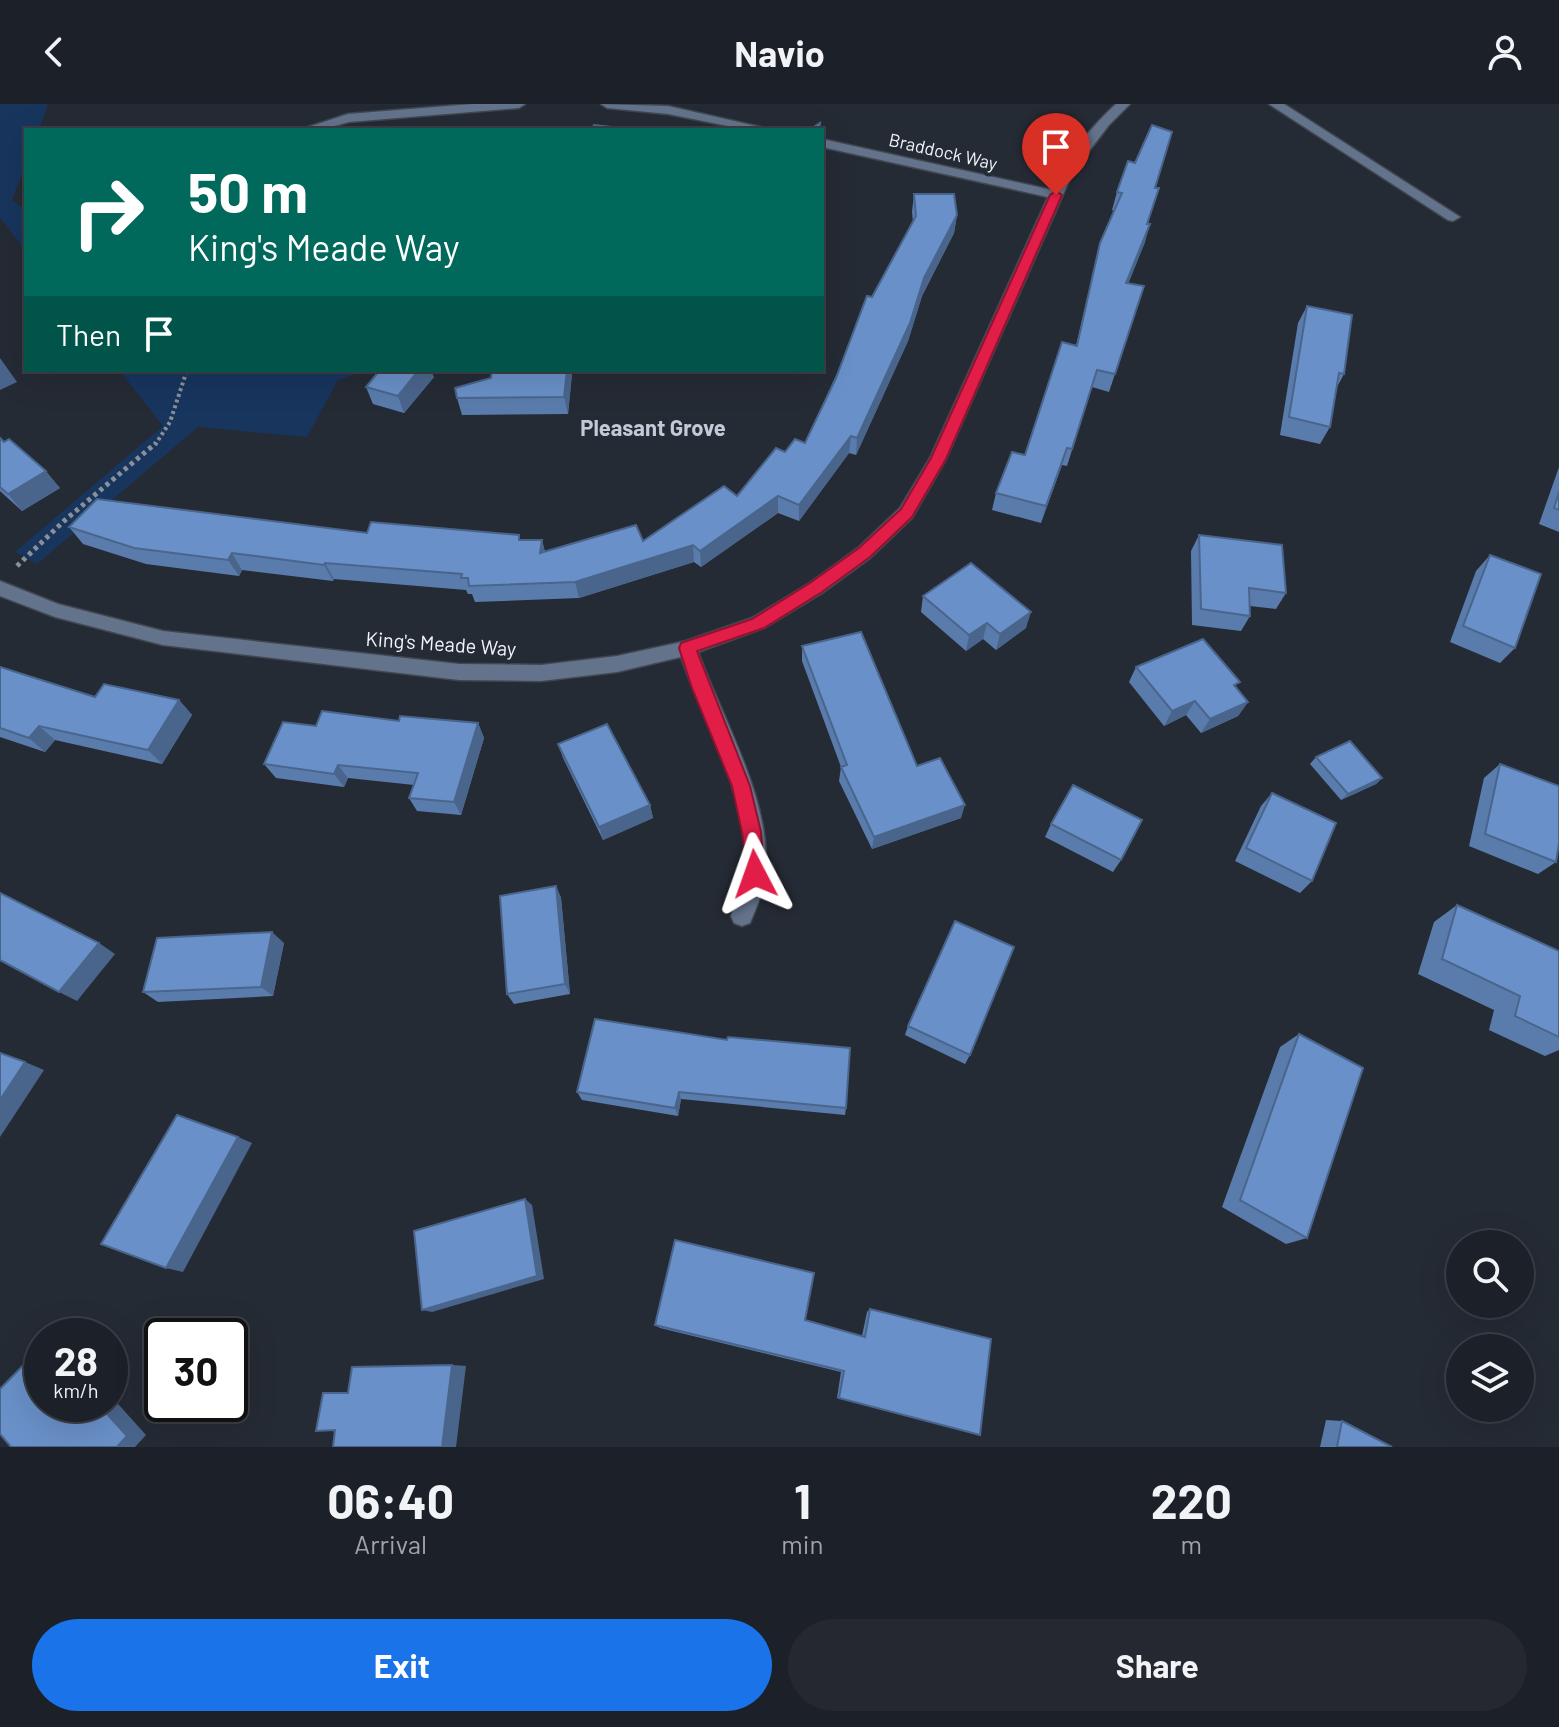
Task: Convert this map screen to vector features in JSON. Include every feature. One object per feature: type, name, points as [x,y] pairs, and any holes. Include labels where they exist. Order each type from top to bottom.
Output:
[{"type":"street","points":[[313,128],[348,118],[519,104]]},
{"type":"street","points":[[607,104],[748,128]]},
{"type":"street","name":"King's Meade Way","points":[[5,581],[55,610],[163,638],[459,672],[541,673],[617,664],[687,648],[758,623],[816,588],[864,553],[906,513],[945,445],[1056,195],[1083,148],[1124,104]]},
{"type":"street","points":[[1275,104],[1453,217]]},
{"type":"street","name":"Braddock Way","points":[[824,143],[1056,195]]},
{"type":"street","points":[[687,648],[700,688],[741,786],[752,832],[755,874],[742,916]]},
{"type":"path","points":[[5,581],[78,509],[149,453],[172,419],[180,381],[186,372]]},
{"type":"shaded area","points":[[0,104],[48,104],[40,128],[24,128],[24,168],[12,200],[24,209],[24,248],[0,217]]},
{"type":"shaded area","points":[[121,372],[361,372],[338,380],[307,437],[198,427],[37,564],[15,552],[163,426]]},
{"type":"building","points":[[594,125],[620,128],[592,128]]},
{"type":"building","points":[[1152,125],[1172,132],[1155,188],[1159,188],[1147,224],[1150,224],[1126,283],[1144,286],[1115,374],[1097,370],[1072,449],[1067,448],[1046,506],[996,493],[1012,452],[1025,455],[1062,342],[1077,346],[1100,243],[1122,193],[1117,192],[1128,161],[1135,163]]},
{"type":"building","points":[[914,194],[954,194],[957,215],[924,278],[910,323],[857,438],[851,436],[799,505],[778,496],[700,551],[693,545],[575,582],[469,586],[468,578],[461,578],[462,574],[324,565],[232,553],[228,560],[134,548],[69,527],[97,499],[367,533],[371,522],[519,535],[519,540],[542,540],[540,553],[636,525],[643,541],[724,486],[737,496],[776,448],[785,452],[795,439],[805,443],[836,378],[867,296],[872,297],[916,216]]},
{"type":"building","points":[[1307,306],[1352,315],[1344,374],[1339,373],[1330,427],[1289,417]]},
{"type":"building","points":[[378,372],[417,372],[398,396],[366,387]]},
{"type":"building","points":[[492,372],[567,372],[564,397],[457,398],[455,388],[491,378]]},
{"type":"building","points":[[0,438],[4,442],[9,439],[46,471],[8,494],[0,487]]},
{"type":"building","points":[[1559,492],[1559,510],[1554,508]]},
{"type":"building","points":[[1199,535],[1282,545],[1286,593],[1249,588],[1250,616],[1201,609]]},
{"type":"building","points":[[1490,555],[1541,574],[1515,648],[1463,626]]},
{"type":"building","points":[[971,563],[1031,612],[1000,634],[987,623],[969,635],[923,596]]},
{"type":"building","points":[[861,632],[917,766],[940,758],[965,805],[874,837],[841,767],[847,765],[802,646]]},
{"type":"building","points":[[1203,639],[1240,682],[1234,685],[1248,702],[1210,719],[1195,701],[1172,711],[1136,667]]},
{"type":"building","points":[[0,667],[95,697],[104,684],[179,700],[148,750],[39,726],[29,738],[0,728]]},
{"type":"building","points":[[322,711],[399,721],[400,716],[478,723],[454,802],[409,798],[418,773],[338,765],[334,774],[264,764],[283,722],[316,726]]},
{"type":"building","points":[[607,724],[650,805],[599,827],[558,744]]},
{"type":"building","points":[[1350,741],[1382,778],[1348,794],[1316,757]]},
{"type":"building","points":[[1500,764],[1559,786],[1556,862],[1485,834]]},
{"type":"building","points":[[1073,785],[1142,820],[1121,860],[1051,824]]},
{"type":"building","points":[[1272,793],[1336,823],[1312,881],[1246,848]]},
{"type":"building","points":[[556,886],[565,984],[507,994],[500,896]]},
{"type":"building","points":[[0,893],[99,943],[59,992],[0,960]]},
{"type":"building","points":[[1457,905],[1559,951],[1559,1037],[1515,1016],[1520,996],[1442,959]]},
{"type":"building","points":[[955,921],[1014,947],[970,1055],[908,1026]]},
{"type":"building","points":[[272,932],[261,987],[143,992],[157,938]]},
{"type":"building","points":[[595,1019],[727,1040],[728,1037],[850,1048],[846,1108],[679,1092],[675,1108],[577,1092]]},
{"type":"building","points":[[1299,1034],[1363,1068],[1307,1238],[1240,1200]]},
{"type":"building","points":[[0,1053],[25,1062],[0,1100]]},
{"type":"building","points":[[177,1115],[238,1137],[166,1268],[101,1244]]},
{"type":"building","points":[[525,1199],[537,1276],[422,1310],[414,1231]]},
{"type":"building","points":[[675,1240],[814,1273],[805,1320],[865,1337],[870,1309],[991,1339],[980,1435],[839,1398],[844,1371],[655,1325]]},
{"type":"building","points":[[24,1364],[24,1422],[114,1422],[127,1436],[117,1447],[11,1447],[0,1434],[0,1389]]},
{"type":"building","points":[[452,1365],[442,1447],[333,1447],[335,1430],[316,1431],[323,1393],[348,1393],[352,1367]]},
{"type":"building","points":[[1342,1421],[1392,1447],[1337,1447]]},
{"type":"district","name":"Pleasant Grove","points":[[653,428]]},
{"type":"route","points":[[755,874],[752,832],[741,786],[700,688],[687,648],[758,623],[816,588],[864,553],[906,513],[938,459],[1001,324],[1056,195]]}]
